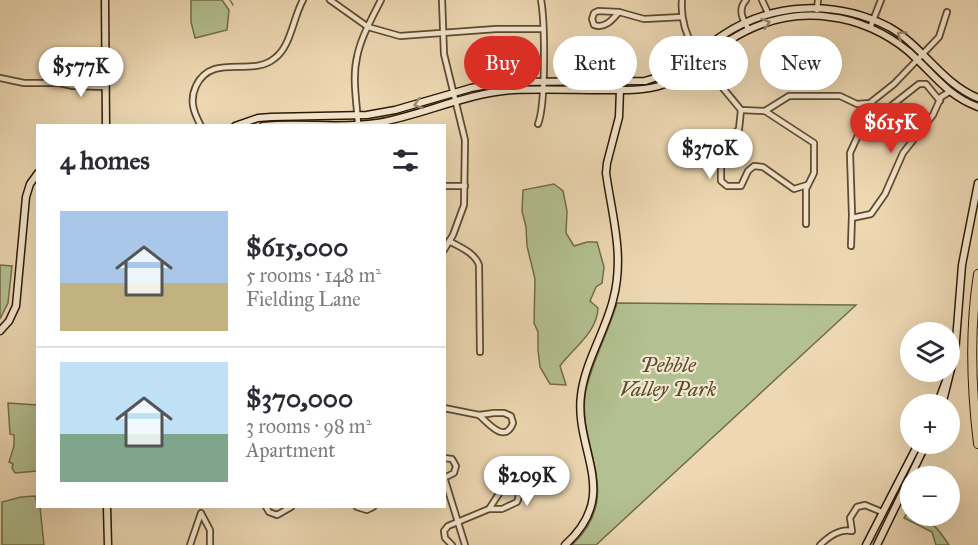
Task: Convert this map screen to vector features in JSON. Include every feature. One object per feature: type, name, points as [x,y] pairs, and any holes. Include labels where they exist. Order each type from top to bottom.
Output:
[{"type":"highway","points":[[978,274],[973,306],[971,359],[978,444]]},
{"type":"street","points":[[105,0],[106,124]]},
{"type":"street","points":[[200,124],[192,105],[194,92],[201,79],[216,68],[255,66],[274,60],[284,49],[303,0]]},
{"type":"street","points":[[330,0],[368,27],[400,36],[496,29],[543,29]]},
{"type":"street","points":[[381,0],[361,42],[356,61],[358,124],[399,118],[495,92],[553,90]]},
{"type":"street","points":[[442,0],[442,33],[448,73],[464,131],[465,186],[464,205],[446,246]]},
{"type":"street","points":[[538,124],[542,112],[543,90],[541,0]]},
{"type":"street","points":[[682,0],[682,17],[686,36]]},
{"type":"street","points":[[746,0],[741,9],[744,23],[749,30]]},
{"type":"street","points":[[762,0],[768,13]]},
{"type":"street","points":[[870,28],[881,0]]},
{"type":"street","points":[[723,36],[744,23],[768,13],[786,9],[818,4],[852,12],[898,33],[954,84],[978,98]]},
{"type":"street","points":[[817,16],[818,4]]},
{"type":"street","points":[[619,12],[602,26],[597,26],[593,22],[593,15],[596,11],[619,12],[650,19],[682,17]]},
{"type":"street","points":[[765,111],[789,96],[840,96],[857,104],[870,103],[888,90],[939,37],[947,12]]},
{"type":"street","points":[[738,36],[787,18],[817,16],[842,19],[870,28],[896,42],[949,92],[978,107]]},
{"type":"street","points":[[58,83],[73,78],[106,77]]},
{"type":"street","points":[[0,78],[24,83],[106,87]]},
{"type":"street","points":[[243,124],[271,117],[358,116],[395,110],[486,85],[511,82],[553,82]]},
{"type":"street","points":[[851,246],[850,153],[866,118],[873,110],[886,110],[919,84],[926,84],[940,102]]},
{"type":"street","points":[[852,218],[871,214],[885,194],[903,153],[954,84]]},
{"type":"street","points":[[565,545],[582,525],[593,494],[593,475],[580,403],[583,381],[610,310],[617,282],[618,250],[606,166],[616,132],[620,90]]},
{"type":"street","points":[[725,90],[741,110],[739,129],[721,147],[721,181],[727,186],[741,186],[748,171],[754,166],[763,167],[794,189],[807,185]]},
{"type":"street","points":[[741,110],[765,111],[814,143],[814,173],[807,185],[806,224]]},
{"type":"street","points":[[327,116],[327,124]]},
{"type":"street","points":[[0,331],[11,318],[15,306],[27,197],[30,184],[36,176]]},
{"type":"street","points":[[958,322],[962,265],[978,183]]},
{"type":"street","points":[[446,186],[465,186]]},
{"type":"street","points":[[449,241],[472,255],[477,259],[479,265],[480,352]]},
{"type":"street","points":[[446,408],[479,415],[506,413],[512,418],[512,426],[508,431],[501,433],[479,415]]},
{"type":"street","points":[[866,545],[913,454]]},
{"type":"street","points":[[877,545],[921,454]]},
{"type":"street","points":[[446,458],[452,459],[456,466],[454,473],[446,477]]},
{"type":"street","points":[[446,484],[463,545]]},
{"type":"street","points":[[452,545],[446,540],[444,531],[450,524],[489,509],[515,504],[519,498],[517,490],[513,487],[505,487],[494,499],[489,509]]},
{"type":"street","points":[[820,545],[826,538],[840,531],[845,529],[852,531],[850,518],[857,507],[865,505],[882,512]]},
{"type":"street","points":[[107,508],[108,545]]},
{"type":"street","points":[[190,545],[201,508]]},
{"type":"street","points":[[267,508],[269,512],[277,515],[289,508]]},
{"type":"street","points":[[201,513],[211,532],[210,545]]},
{"type":"green space","points":[[191,0],[222,0],[229,10],[227,30],[195,38],[191,22]]},
{"type":"green space","points":[[554,184],[563,191],[567,211],[566,233],[574,246],[597,242],[604,267],[602,283],[596,287],[590,301],[598,308],[597,317],[584,340],[560,366],[566,385],[550,384],[540,367],[538,332],[534,323],[535,279],[522,211],[523,190]]},
{"type":"green space","points":[[0,265],[12,266],[8,303],[0,319]]},
{"type":"green space","name":"Pebble Valley Park","points":[[617,303],[856,305],[596,545],[572,545],[587,527],[595,508],[598,490],[587,434],[585,395]]},
{"type":"green space","points":[[8,403],[36,405],[36,471],[15,473],[12,468],[13,464],[9,462],[14,446],[14,435],[10,434]]},
{"type":"green space","points":[[35,496],[36,508],[40,508],[44,545],[2,545],[2,502]]},
{"type":"green space","points":[[920,526],[934,526],[949,545],[936,545],[932,532]]},
{"type":"waterway","points":[[230,0],[233,5]]}]
